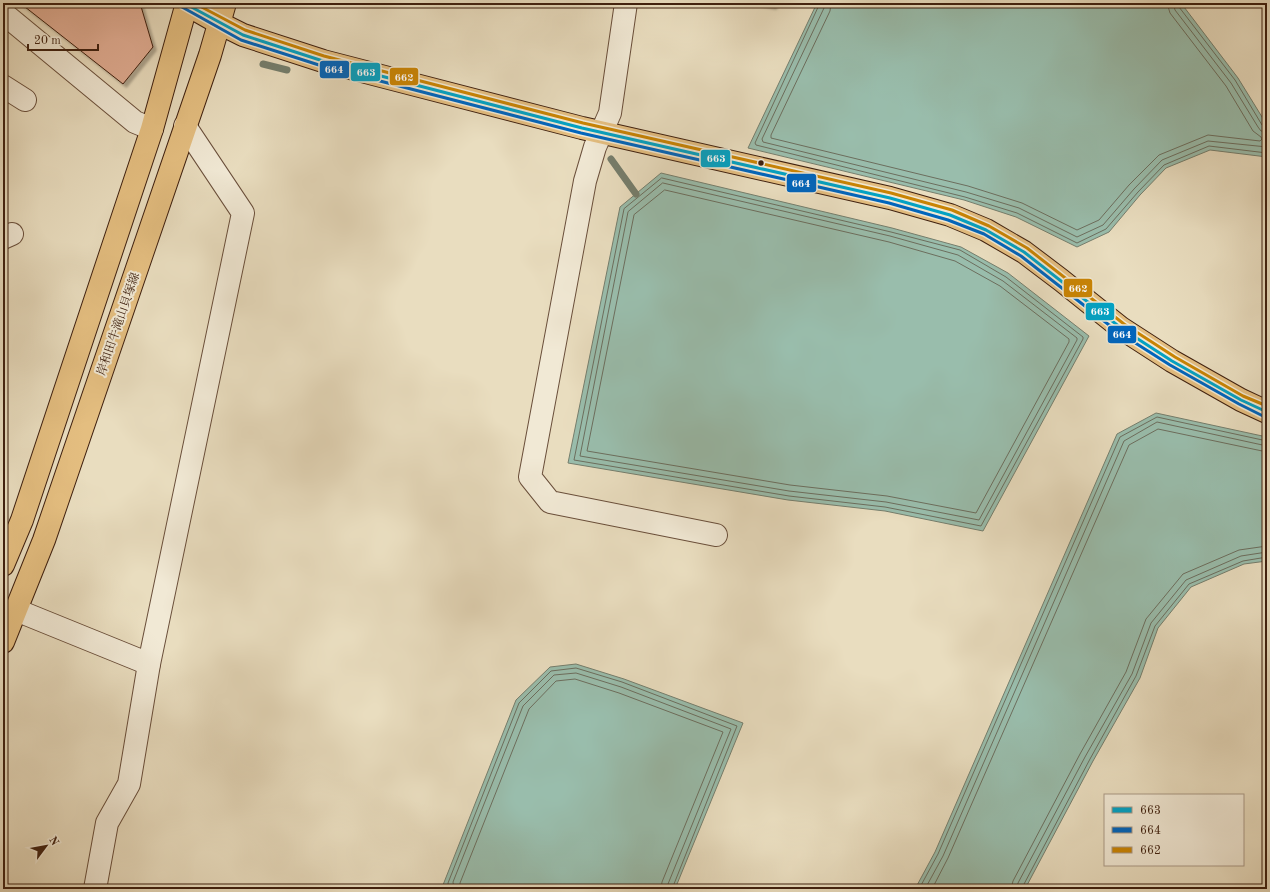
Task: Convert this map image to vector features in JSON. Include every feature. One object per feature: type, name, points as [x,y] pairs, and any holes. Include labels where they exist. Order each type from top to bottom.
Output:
[{"type":"main road","points":[[3,565],[22,520],[152,129],[186,4],[222,13],[243,35],[323,61],[602,133],[890,198],[950,215],[986,230],[1024,252],[1122,328],[1172,361],[1241,400],[1267,412]]},
{"type":"main road","name":"岸和田牛滝山貝塚線","points":[[3,642],[44,540],[210,55],[222,13]]},
{"type":"street","points":[[626,3],[610,113],[595,147],[585,180],[530,477],[550,502],[716,535]]},
{"type":"street","points":[[3,13],[135,122],[152,129]]},
{"type":"street","points":[[3,86],[25,100]]},
{"type":"street","points":[[95,889],[107,823],[129,784],[148,664],[243,213],[185,126]]},
{"type":"street","points":[[16,610],[148,664]]},
{"type":"water","points":[[817,3],[1181,3],[1238,78],[1267,125],[1267,157],[1210,150],[1166,168],[1140,195],[1109,232],[1077,247],[1016,217],[964,200],[748,148]]},
{"type":"water","points":[[661,173],[892,228],[961,247],[1008,273],[1089,336],[983,531],[885,511],[788,500],[568,463],[620,207]]},
{"type":"water","points":[[1156,413],[1267,437],[1267,561],[1244,564],[1191,587],[1158,628],[1140,678],[1093,761],[1025,889],[915,889],[935,852],[1117,434]]},
{"type":"water","points":[[576,664],[624,679],[743,723],[675,889],[446,889],[443,885],[516,700],[550,667]]},
{"type":"building","points":[[20,3],[140,3],[153,47],[123,84]]},
{"type":"building","points":[[759,3],[774,3],[773,6]]},
{"type":"waterway","points":[[263,64],[287,70]]},
{"type":"waterway","points":[[611,159],[636,194]]},
{"type":"transit line","name":"663","points":[[184,3],[243,35],[323,61],[582,128],[890,198],[950,215],[986,230],[1024,252],[1121,328],[1172,361],[1241,400],[1267,412]]},
{"type":"transit line","name":"662","points":[[194,3],[245,30],[324,56],[583,123],[891,193],[952,210],[989,226],[1027,248],[1124,324],[1175,357],[1243,396],[1267,406]]},
{"type":"transit line","name":"664","points":[[182,7],[241,40],[322,66],[581,133],[889,203],[948,220],[984,234],[1021,256],[1118,332],[1170,365],[1265,417]]}]
